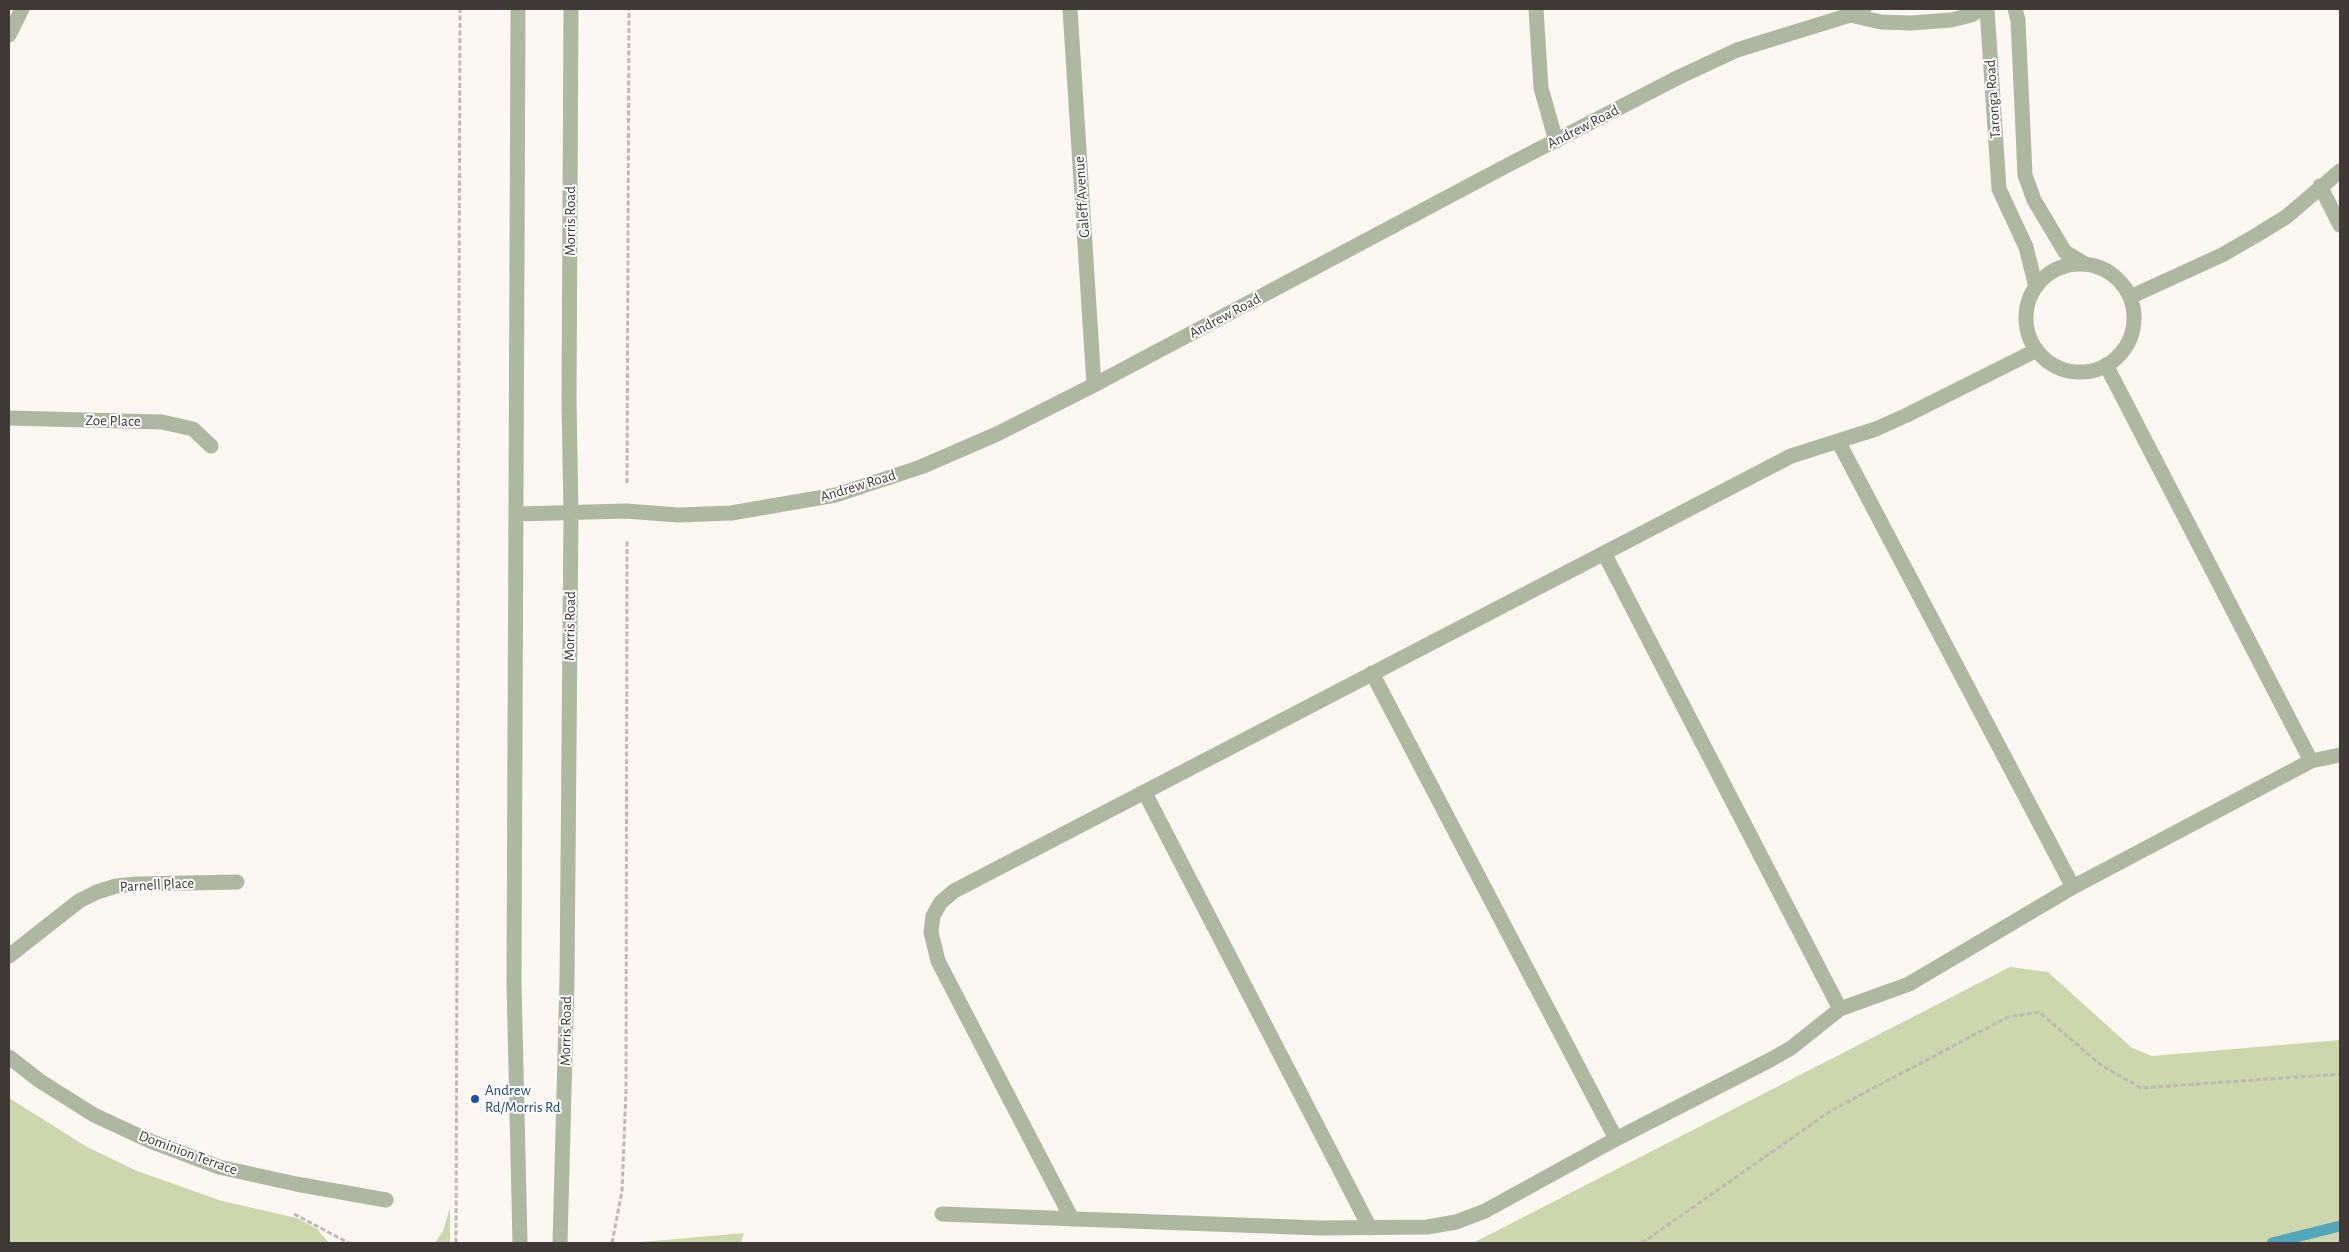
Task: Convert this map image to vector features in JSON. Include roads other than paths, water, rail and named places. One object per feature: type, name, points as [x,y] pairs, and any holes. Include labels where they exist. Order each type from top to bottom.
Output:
[{"type":"street","points":[[9,35],[22,9]]},
{"type":"street","points":[[518,9],[514,982],[520,1243]]},
{"type":"street","name":"Morris Road","points":[[560,1243],[567,980],[571,514],[569,402],[571,9]]},
{"type":"street","name":"Galeff Avenue","points":[[1070,9],[1094,385]]},
{"type":"street","points":[[1536,9],[1541,88],[1556,141]]},
{"type":"street","name":"Andrew Road","points":[[517,514],[626,511],[678,515],[731,513],[836,495],[921,467],[989,438],[1094,385],[1556,141],[1736,50],[1864,9]]},
{"type":"street","name":"Andrew Road","points":[[1850,15],[1881,22],[1911,23],[1950,20],[1971,15],[1981,9]]},
{"type":"street","name":"Taronga Road","points":[[1987,9],[1999,189],[2026,247],[2036,287]]},
{"type":"street","name":"Taronga Road","points":[[2015,9],[2018,20],[2026,175],[2034,200],[2065,252],[2085,264]]},
{"type":"street","points":[[2130,297],[2222,255],[2255,236],[2286,217],[2320,186],[2340,171]]},
{"type":"street","points":[[2320,186],[2340,225]]},
{"type":"street","points":[[2085,264],[2104,269],[2112,274],[2130,297],[2134,316],[2131,336],[2121,353],[2106,365],[2088,372],[2068,370],[2050,363],[2036,350],[2029,335],[2026,319],[2027,308],[2036,287],[2052,272],[2062,267],[2085,264]]},
{"type":"street","points":[[1072,1219],[938,961],[933,947],[931,932],[933,916],[941,902],[954,891],[1791,456],[1838,441],[1907,415],[2036,350]]},
{"type":"street","points":[[2106,365],[2312,761]]},
{"type":"street","name":"Zoe Place","points":[[9,418],[162,422],[193,429],[211,446]]},
{"type":"street","points":[[1838,441],[2073,887]]},
{"type":"street","points":[[1604,553],[1840,1009]]},
{"type":"street","points":[[1372,673],[1616,1139]]},
{"type":"street","points":[[942,1214],[1370,1228],[1427,1226],[1456,1222],[1485,1212],[1616,1139],[1790,1048],[1840,1009],[1908,984],[2073,887],[2312,761],[2340,755]]},
{"type":"street","points":[[1145,793],[1370,1228]]},
{"type":"street","name":"Parnell Place","points":[[9,956],[79,900],[97,892],[116,886],[137,884],[237,882]]},
{"type":"street","name":"Dominion Terrace","points":[[9,1057],[40,1081],[94,1115],[150,1141],[211,1164],[296,1184],[386,1200]]},
{"type":"waterway","points":[[2272,1243],[2340,1226]]},
{"type":"place","name":"Andrew Rd/Morris Rd","points":[[475,1099]]}]
